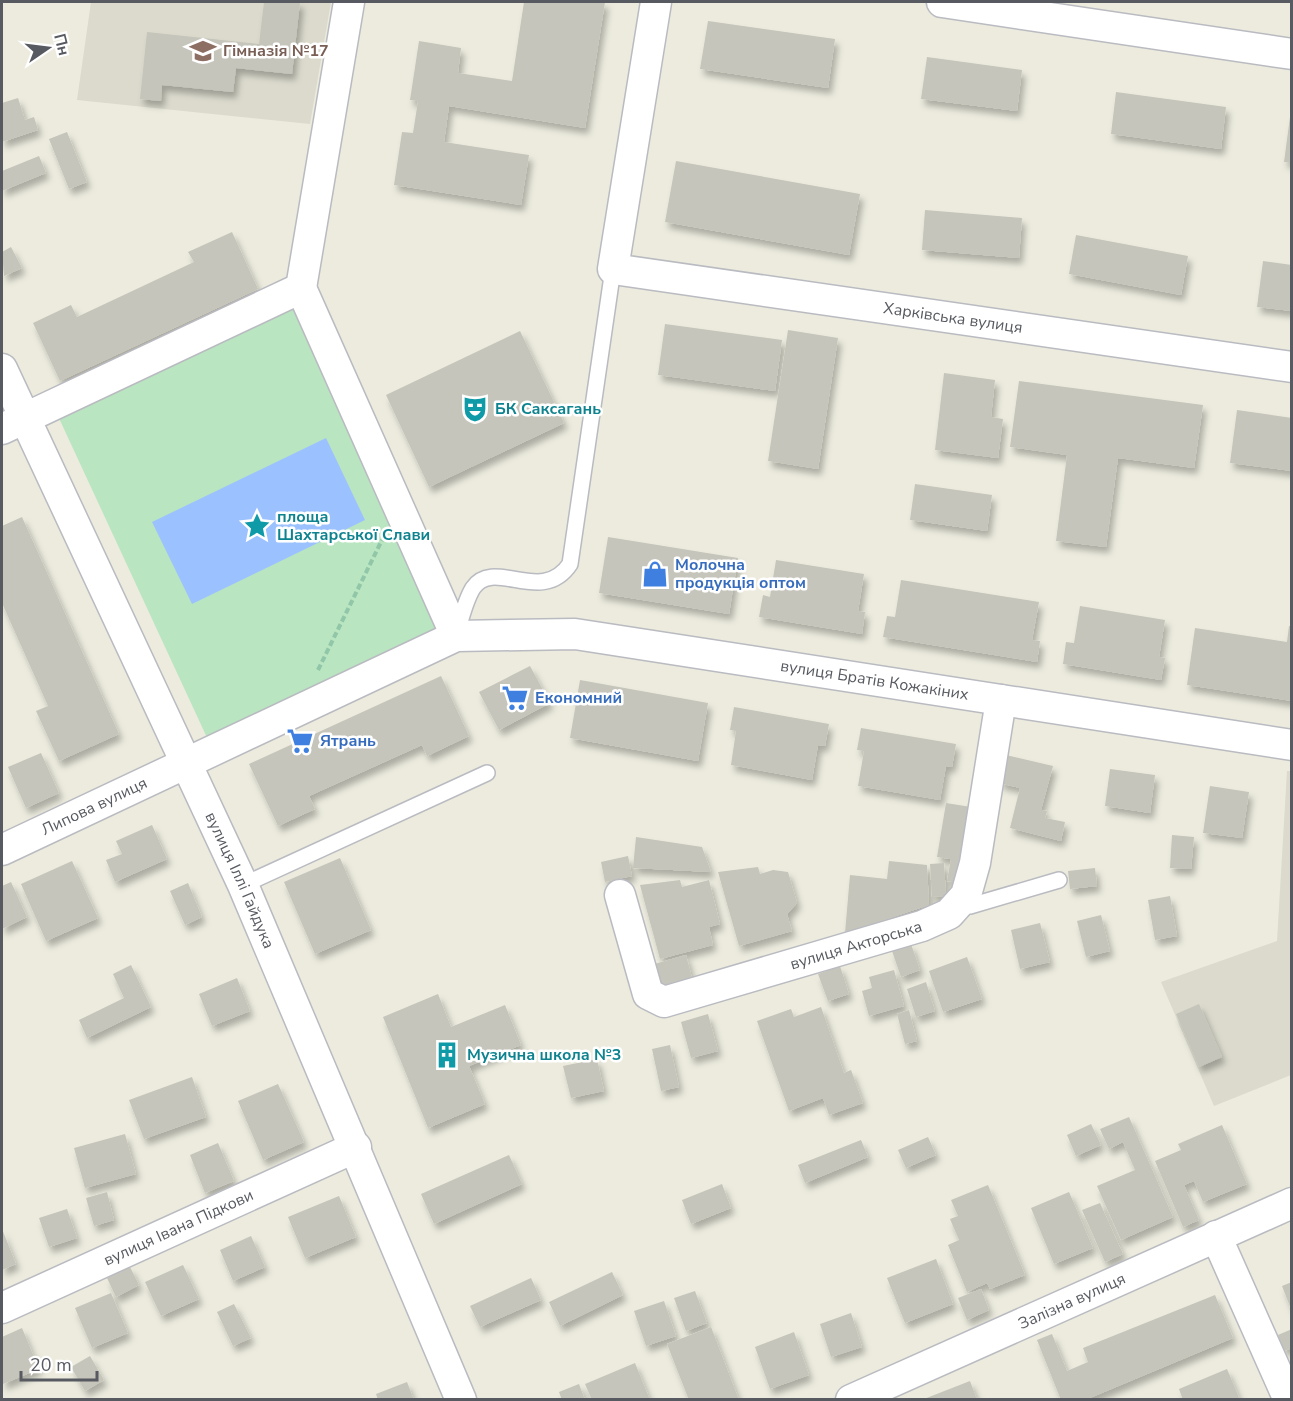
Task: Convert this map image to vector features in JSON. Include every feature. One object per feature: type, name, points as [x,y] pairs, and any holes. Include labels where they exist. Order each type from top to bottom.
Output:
[{"type":"street","points":[[188,762],[456,636],[301,288],[349,2]]},
{"type":"street","points":[[613,269],[656,2]]},
{"type":"street","points":[[942,2],[1292,54]]},
{"type":"street","name":"Харківська вулиця","points":[[613,269],[1292,367]]},
{"type":"street","points":[[12,424],[301,288]]},
{"type":"street","name":"вулиця Іллі Гайдука","points":[[2,369],[12,424],[188,762],[356,1147],[461,1400]]},
{"type":"street","name":"вулиця Братів Кожакіних","points":[[456,636],[575,634],[1292,746]]},
{"type":"street","name":"вулиця Акторська","points":[[620,895],[648,994],[664,1002],[922,926],[950,914],[966,895],[975,863],[1001,700]]},
{"type":"street","name":"Липова вулиця","points":[[2,850],[188,762]]},
{"type":"street","name":"вулиця Івана Підкови","points":[[2,1308],[356,1147]]},
{"type":"street","name":"Залізна вулиця","points":[[851,1400],[1292,1203]]},
{"type":"street","points":[[1216,1236],[1289,1400]]},
{"type":"lane","points":[[456,636],[474,586],[485,579],[495,577],[545,583],[556,580],[570,564],[613,269]]},
{"type":"lane","points":[[243,885],[487,773]]},
{"type":"lane","points":[[956,906],[970,906],[1059,880]]},
{"type":"path","points":[[298,711],[398,507]]},
{"type":"shaded area","name":"Гімназія №17","points":[[91,2],[331,2],[310,124],[77,100]]},
{"type":"shaded area","points":[[1287,771],[1291,771],[1291,1075],[1214,1106],[1161,982],[1277,941]]},
{"type":"green space","points":[[297,305],[449,632],[210,744],[58,416]]},
{"type":"water","points":[[326,438],[365,520],[192,604],[152,522]]},
{"type":"building","points":[[264,2],[300,2],[292,74],[236,68],[233,92],[162,85],[161,101],[140,99],[147,32],[259,44]]},
{"type":"building","points":[[524,2],[605,2],[585,128],[449,106],[444,142],[529,155],[521,205],[394,185],[402,132],[413,133],[418,101],[410,100],[419,41],[461,48],[458,73],[512,81]]},
{"type":"building","points":[[708,21],[835,39],[828,88],[700,69]]},
{"type":"building","points":[[927,57],[1022,70],[1017,111],[921,99]]},
{"type":"building","points":[[1116,92],[1226,107],[1221,149],[1111,134]]},
{"type":"building","points":[[18,98],[25,120],[34,117],[38,130],[2,142],[2,103]]},
{"type":"building","points":[[1290,117],[1292,117],[1292,162],[1284,162]]},
{"type":"building","points":[[67,132],[87,182],[69,189],[49,139]]},
{"type":"building","points":[[39,156],[46,173],[2,191],[2,171]]},
{"type":"building","points":[[676,161],[860,194],[849,255],[665,222]]},
{"type":"building","points":[[925,210],[1022,218],[1019,258],[922,250]]},
{"type":"building","points":[[232,232],[258,289],[60,381],[33,323],[71,305],[77,317],[194,262],[188,252]]},
{"type":"building","points":[[1076,235],[1188,256],[1181,295],[1069,274]]},
{"type":"building","points":[[11,247],[22,268],[4,276],[2,252]]},
{"type":"building","points":[[1263,261],[1292,265],[1292,311],[1257,307]]},
{"type":"building","points":[[665,324],[782,340],[775,391],[658,375]]},
{"type":"building","points":[[788,330],[838,338],[818,469],[768,461]]},
{"type":"building","name":"БК Саксагань","points":[[520,331],[564,423],[429,487],[386,395]]},
{"type":"building","points":[[944,373],[995,380],[991,417],[1003,419],[998,458],[935,450]]},
{"type":"building","points":[[1019,381],[1203,405],[1194,468],[1118,458],[1106,547],[1056,541],[1067,455],[1010,447]]},
{"type":"building","points":[[1237,410],[1292,418],[1292,471],[1230,463]]},
{"type":"building","points":[[915,484],[992,495],[987,531],[910,520]]},
{"type":"building","points":[[22,517],[119,734],[59,761],[36,711],[48,706],[2,603],[2,526]]},
{"type":"building","points":[[608,537],[738,558],[729,614],[599,593]]},
{"type":"building","points":[[776,560],[864,574],[858,611],[865,612],[862,634],[759,617],[763,595],[770,597]]},
{"type":"building","points":[[901,580],[1039,602],[1032,640],[1040,641],[1037,662],[883,637],[887,616],[895,617]]},
{"type":"building","points":[[1080,606],[1165,620],[1159,657],[1165,658],[1161,680],[1063,664],[1066,642],[1074,643]]},
{"type":"building","points":[[1289,626],[1292,626],[1292,701],[1187,685],[1195,628],[1287,642]]},
{"type":"building","name":"Економний","points":[[530,666],[550,703],[499,730],[479,692]]},
{"type":"building","points":[[441,676],[469,736],[427,756],[422,745],[309,796],[315,809],[278,826],[249,764]]},
{"type":"building","points":[[580,680],[708,703],[698,761],[570,738]]},
{"type":"building","points":[[734,707],[829,724],[825,746],[818,745],[812,780],[731,765],[736,731],[730,730]]},
{"type":"building","points":[[861,728],[956,744],[952,767],[946,766],[940,800],[858,786],[864,751],[857,750]]},
{"type":"building","points":[[41,753],[59,793],[26,808],[8,767]]},
{"type":"building","points":[[1006,755],[1053,766],[1041,810],[1047,811],[1045,818],[1065,822],[1061,841],[1010,828],[1020,788],[999,783]]},
{"type":"building","points":[[1110,769],[1155,775],[1150,813],[1105,806]]},
{"type":"building","points":[[1210,786],[1249,792],[1242,838],[1203,833]]},
{"type":"building","points":[[946,803],[971,807],[958,883],[947,881],[951,859],[937,857]]},
{"type":"building","points":[[152,825],[167,859],[115,882],[106,860],[122,854],[116,841]]},
{"type":"building","points":[[1172,835],[1194,837],[1191,869],[1170,868]]},
{"type":"building","points":[[636,837],[702,847],[711,872],[633,868]]},
{"type":"building","points":[[628,856],[632,876],[605,882],[601,862]]},
{"type":"building","points":[[340,858],[371,930],[315,954],[284,882]]},
{"type":"building","points":[[72,861],[98,918],[46,941],[21,884]]},
{"type":"building","points":[[889,861],[927,865],[929,905],[845,933],[850,875],[887,879]]},
{"type":"building","points":[[944,863],[946,896],[932,897],[930,864]]},
{"type":"building","points":[[758,867],[760,874],[773,870],[788,872],[797,903],[787,914],[792,931],[739,946],[718,872]]},
{"type":"building","points":[[1095,868],[1097,886],[1070,889],[1068,871]]},
{"type":"building","points":[[680,880],[682,887],[709,880],[720,924],[709,927],[713,945],[660,959],[640,885]]},
{"type":"building","points":[[11,882],[27,917],[2,929],[2,886]]},
{"type":"building","points":[[188,883],[202,917],[185,925],[170,891]]},
{"type":"building","points":[[1170,896],[1177,936],[1155,940],[1148,900]]},
{"type":"building","points":[[1101,915],[1110,951],[1086,957],[1077,921]]},
{"type":"building","points":[[1040,923],[1050,962],[1020,969],[1011,930]]},
{"type":"building","points":[[911,944],[920,970],[901,977],[892,951]]},
{"type":"building","points":[[686,955],[692,978],[657,987],[651,965]]},
{"type":"building","points":[[967,957],[982,999],[943,1012],[929,971]]},
{"type":"building","points":[[131,965],[151,1007],[87,1038],[79,1020],[124,998],[113,974]]},
{"type":"building","points":[[840,966],[849,994],[828,1001],[818,974]]},
{"type":"building","points":[[894,970],[904,1006],[869,1016],[862,991],[872,988],[869,977]]},
{"type":"building","points":[[237,978],[250,1011],[212,1026],[199,994]]},
{"type":"building","points":[[926,982],[935,1011],[916,1017],[907,989]]},
{"type":"building","name":"Музична школа №3","points":[[438,994],[451,1027],[505,1005],[521,1045],[469,1066],[485,1104],[428,1128],[383,1017]]},
{"type":"building","points":[[1199,1004],[1222,1057],[1199,1067],[1176,1014]]},
{"type":"building","points":[[821,1007],[844,1073],[851,1070],[863,1103],[829,1115],[823,1098],[789,1111],[757,1021],[791,1009],[794,1017]]},
{"type":"building","points":[[909,1010],[917,1041],[905,1044],[897,1014]]},
{"type":"building","points":[[708,1014],[718,1051],[691,1058],[681,1022]]},
{"type":"building","points":[[670,1045],[679,1087],[661,1091],[652,1049]]},
{"type":"building","points":[[597,1059],[604,1091],[571,1098],[563,1066]]},
{"type":"building","points":[[192,1077],[206,1117],[144,1139],[129,1100]]},
{"type":"building","points":[[278,1084],[304,1142],[263,1160],[238,1101]]},
{"type":"building","points":[[1129,1117],[1173,1217],[1121,1240],[1097,1186],[1135,1170],[1123,1142],[1109,1149],[1100,1129]]},
{"type":"building","points":[[1091,1124],[1101,1145],[1076,1156],[1067,1135]]},
{"type":"building","points":[[1222,1125],[1247,1184],[1203,1202],[1194,1181],[1184,1185],[1199,1220],[1183,1227],[1155,1161],[1181,1150],[1178,1144]]},
{"type":"building","points":[[125,1134],[136,1174],[85,1188],[74,1148]]},
{"type":"building","points":[[928,1137],[936,1155],[906,1168],[898,1150]]},
{"type":"building","points":[[861,1140],[868,1157],[805,1183],[798,1165]]},
{"type":"building","points":[[218,1143],[234,1181],[205,1193],[190,1155]]},
{"type":"building","points":[[509,1155],[522,1184],[434,1224],[421,1194]]},
{"type":"building","points":[[722,1184],[731,1208],[691,1224],[682,1200]]},
{"type":"building","points":[[988,1185],[1025,1275],[990,1289],[987,1283],[967,1292],[948,1245],[959,1240],[950,1219],[958,1216],[951,1200]]},
{"type":"building","points":[[107,1192],[114,1220],[94,1226],[86,1198]]},
{"type":"building","points":[[1069,1192],[1093,1248],[1054,1264],[1031,1208]]},
{"type":"building","points":[[339,1196],[356,1237],[305,1258],[288,1217]]},
{"type":"building","points":[[1100,1203],[1123,1254],[1105,1262],[1082,1210]]},
{"type":"building","points":[[67,1209],[77,1238],[49,1247],[39,1218]]},
{"type":"building","points":[[2,1229],[16,1264],[2,1270]]},
{"type":"building","points":[[251,1236],[265,1267],[233,1281],[220,1250]]},
{"type":"building","points":[[936,1259],[953,1304],[905,1323],[887,1278]]},
{"type":"building","points":[[183,1265],[199,1299],[161,1316],[145,1282]]},
{"type":"building","points":[[130,1267],[139,1285],[116,1297],[107,1278]]},
{"type":"building","points":[[612,1272],[623,1295],[560,1326],[549,1302]]},
{"type":"building","points":[[531,1278],[541,1300],[480,1327],[470,1306]]},
{"type":"building","points":[[1292,1282],[1292,1309],[1291,1309],[1282,1286]]},
{"type":"building","points":[[981,1289],[989,1310],[967,1320],[958,1298]]},
{"type":"building","points":[[695,1291],[707,1323],[686,1331],[674,1298]]},
{"type":"building","points":[[111,1293],[128,1333],[92,1348],[75,1308]]},
{"type":"building","points":[[1215,1295],[1233,1338],[1085,1400],[1061,1400],[1037,1340],[1052,1334],[1067,1371],[1088,1362],[1083,1348]]},
{"type":"building","points":[[664,1301],[676,1336],[646,1346],[634,1311]]},
{"type":"building","points":[[234,1304],[251,1338],[233,1346],[217,1312]]},
{"type":"building","points":[[851,1313],[862,1347],[831,1357],[820,1324]]},
{"type":"building","points":[[711,1327],[739,1400],[689,1400],[667,1344]]},
{"type":"building","points":[[22,1328],[39,1369],[3,1384],[2,1337]]},
{"type":"building","points":[[1292,1329],[1292,1348],[1284,1351],[1278,1335]]},
{"type":"building","points":[[794,1332],[809,1375],[770,1389],[755,1347]]},
{"type":"building","points":[[90,1356],[104,1380],[85,1391],[71,1367]]},
{"type":"building","points":[[635,1363],[650,1400],[592,1400],[585,1384]]},
{"type":"building","points":[[1227,1369],[1240,1400],[1183,1400],[1179,1389]]},
{"type":"building","points":[[970,1381],[977,1400],[924,1400],[924,1399]]},
{"type":"building","points":[[407,1382],[414,1400],[378,1400],[376,1394]]},
{"type":"building","points":[[579,1384],[585,1400],[562,1400],[559,1392]]},
{"type":"place","name":"Гімназія №17","points":[[203,51]]},
{"type":"place","name":"БК Саксагань","points":[[475,409]]},
{"type":"place","name":"площа Шахтарської Слави","points":[[257,526]]},
{"type":"place","name":"Молочна продукція оптом","points":[[655,574]]},
{"type":"place","name":"Економний","points":[[515,698]]},
{"type":"place","name":"Ятрань","points":[[300,741]]},
{"type":"place","name":"Музична школа №3","points":[[447,1055]]}]
